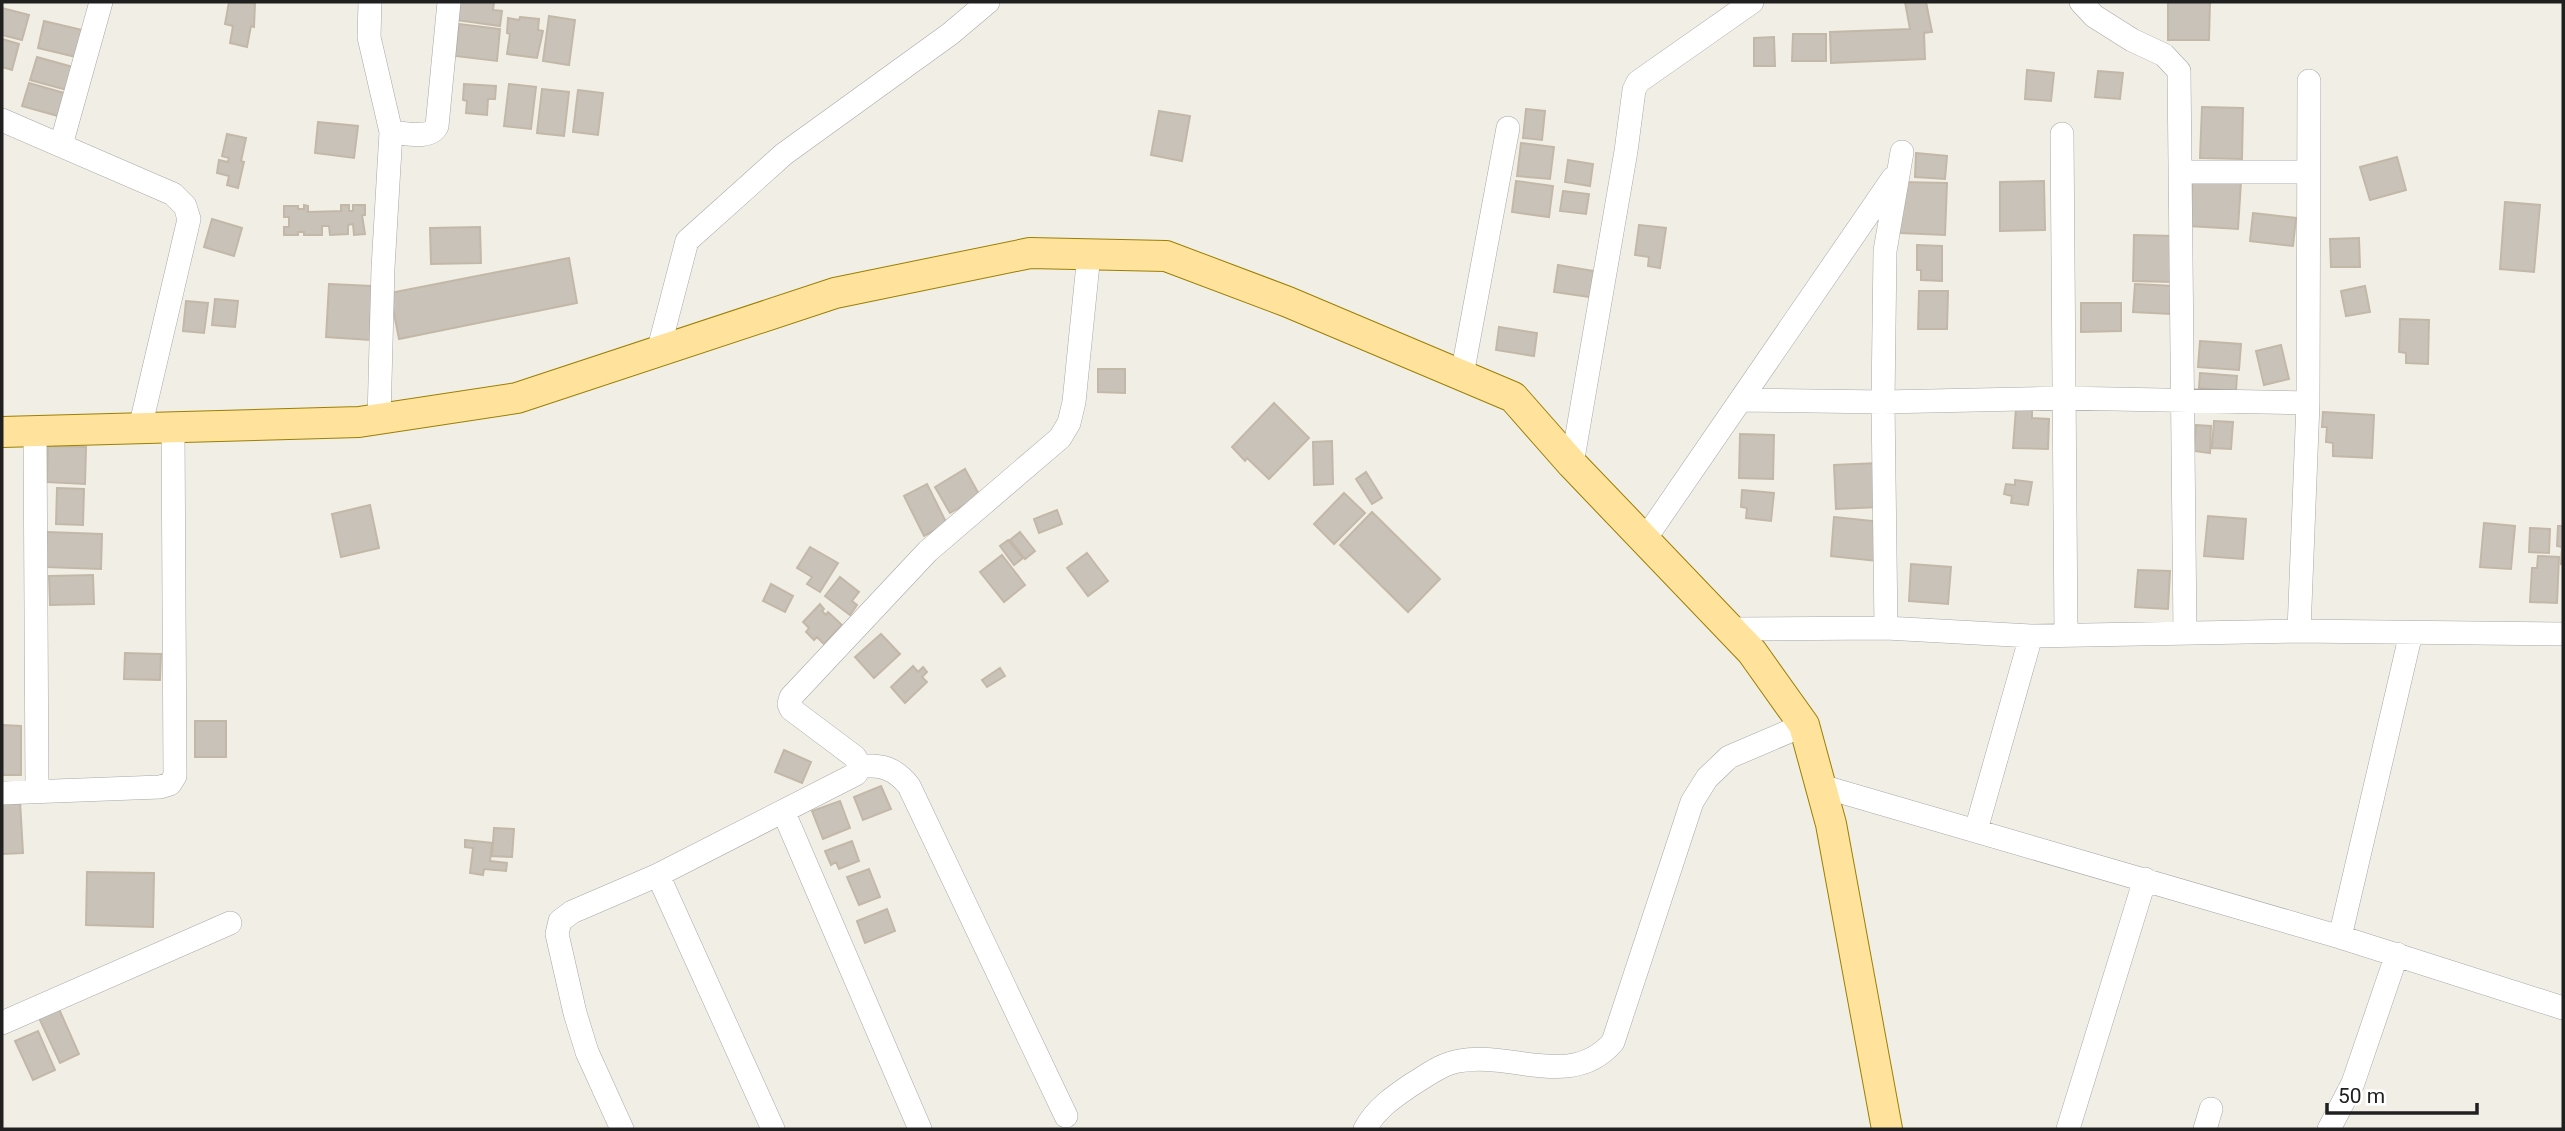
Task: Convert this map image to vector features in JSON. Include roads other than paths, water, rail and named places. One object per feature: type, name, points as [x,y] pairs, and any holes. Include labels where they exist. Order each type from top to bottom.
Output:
[{"type":"main road","points":[[2,432],[359,422],[379,419],[517,398],[835,293],[1030,253],[1166,256],[1288,302],[1513,397],[1752,652],[1804,725],[1831,824],[1887,1129]]},
{"type":"street","points":[[61,145],[101,2]]},
{"type":"street","points":[[370,2],[369,37],[391,132],[383,268],[379,419]]},
{"type":"street","points":[[391,132],[429,134],[435,131],[449,2]]},
{"type":"street","points":[[658,352],[687,241],[784,154],[950,34],[988,2]]},
{"type":"street","points":[[1573,464],[1634,90],[1638,82],[1752,2]]},
{"type":"street","points":[[2081,2],[2094,16],[2132,40],[2164,55],[2179,71],[2185,633]]},
{"type":"street","points":[[2299,631],[2308,403],[2309,81]]},
{"type":"street","points":[[2,120],[173,194],[185,206],[189,219],[140,428]]},
{"type":"street","points":[[1462,375],[1508,128]]},
{"type":"street","points":[[2062,134],[2066,634]]},
{"type":"street","points":[[1645,539],[1900,161],[1885,251],[1883,402],[1886,628]]},
{"type":"street","points":[[2181,172],[2308,172]]},
{"type":"street","points":[[860,766],[855,757],[791,709],[791,697],[928,551],[1060,438],[1069,423],[1074,402],[1089,254]]},
{"type":"street","points":[[1741,400],[1883,402],[2063,398],[2308,403]]},
{"type":"street","points":[[2,793],[160,788],[170,784],[176,776],[173,427]]},
{"type":"street","points":[[35,431],[37,792]]},
{"type":"street","points":[[1731,629],[1886,628],[2031,636],[2299,631],[2563,634]]},
{"type":"street","points":[[2340,937],[2411,633]]},
{"type":"street","points":[[1976,830],[2031,636]]},
{"type":"street","points":[[1364,1129],[1372,1116],[1388,1100],[1434,1070],[1458,1061],[1484,1059],[1551,1067],[1593,1060],[1604,1052],[1614,1042],[1692,802],[1707,778],[1729,757],[1804,725]]},
{"type":"street","points":[[860,766],[878,765],[890,768],[901,775],[909,786],[1066,1116]]},
{"type":"street","points":[[622,1129],[587,1052],[575,1013],[557,934],[560,921],[572,912],[659,875],[784,813],[856,774],[860,766]]},
{"type":"street","points":[[1821,786],[2145,879],[2563,1006]]},
{"type":"street","points":[[784,813],[920,1129]]},
{"type":"street","points":[[659,875],[773,1129]]},
{"type":"street","points":[[2068,1129],[2145,879]]},
{"type":"street","points":[[2,1020],[230,923]]},
{"type":"street","points":[[2329,1129],[2353,1083],[2397,954]]}]
